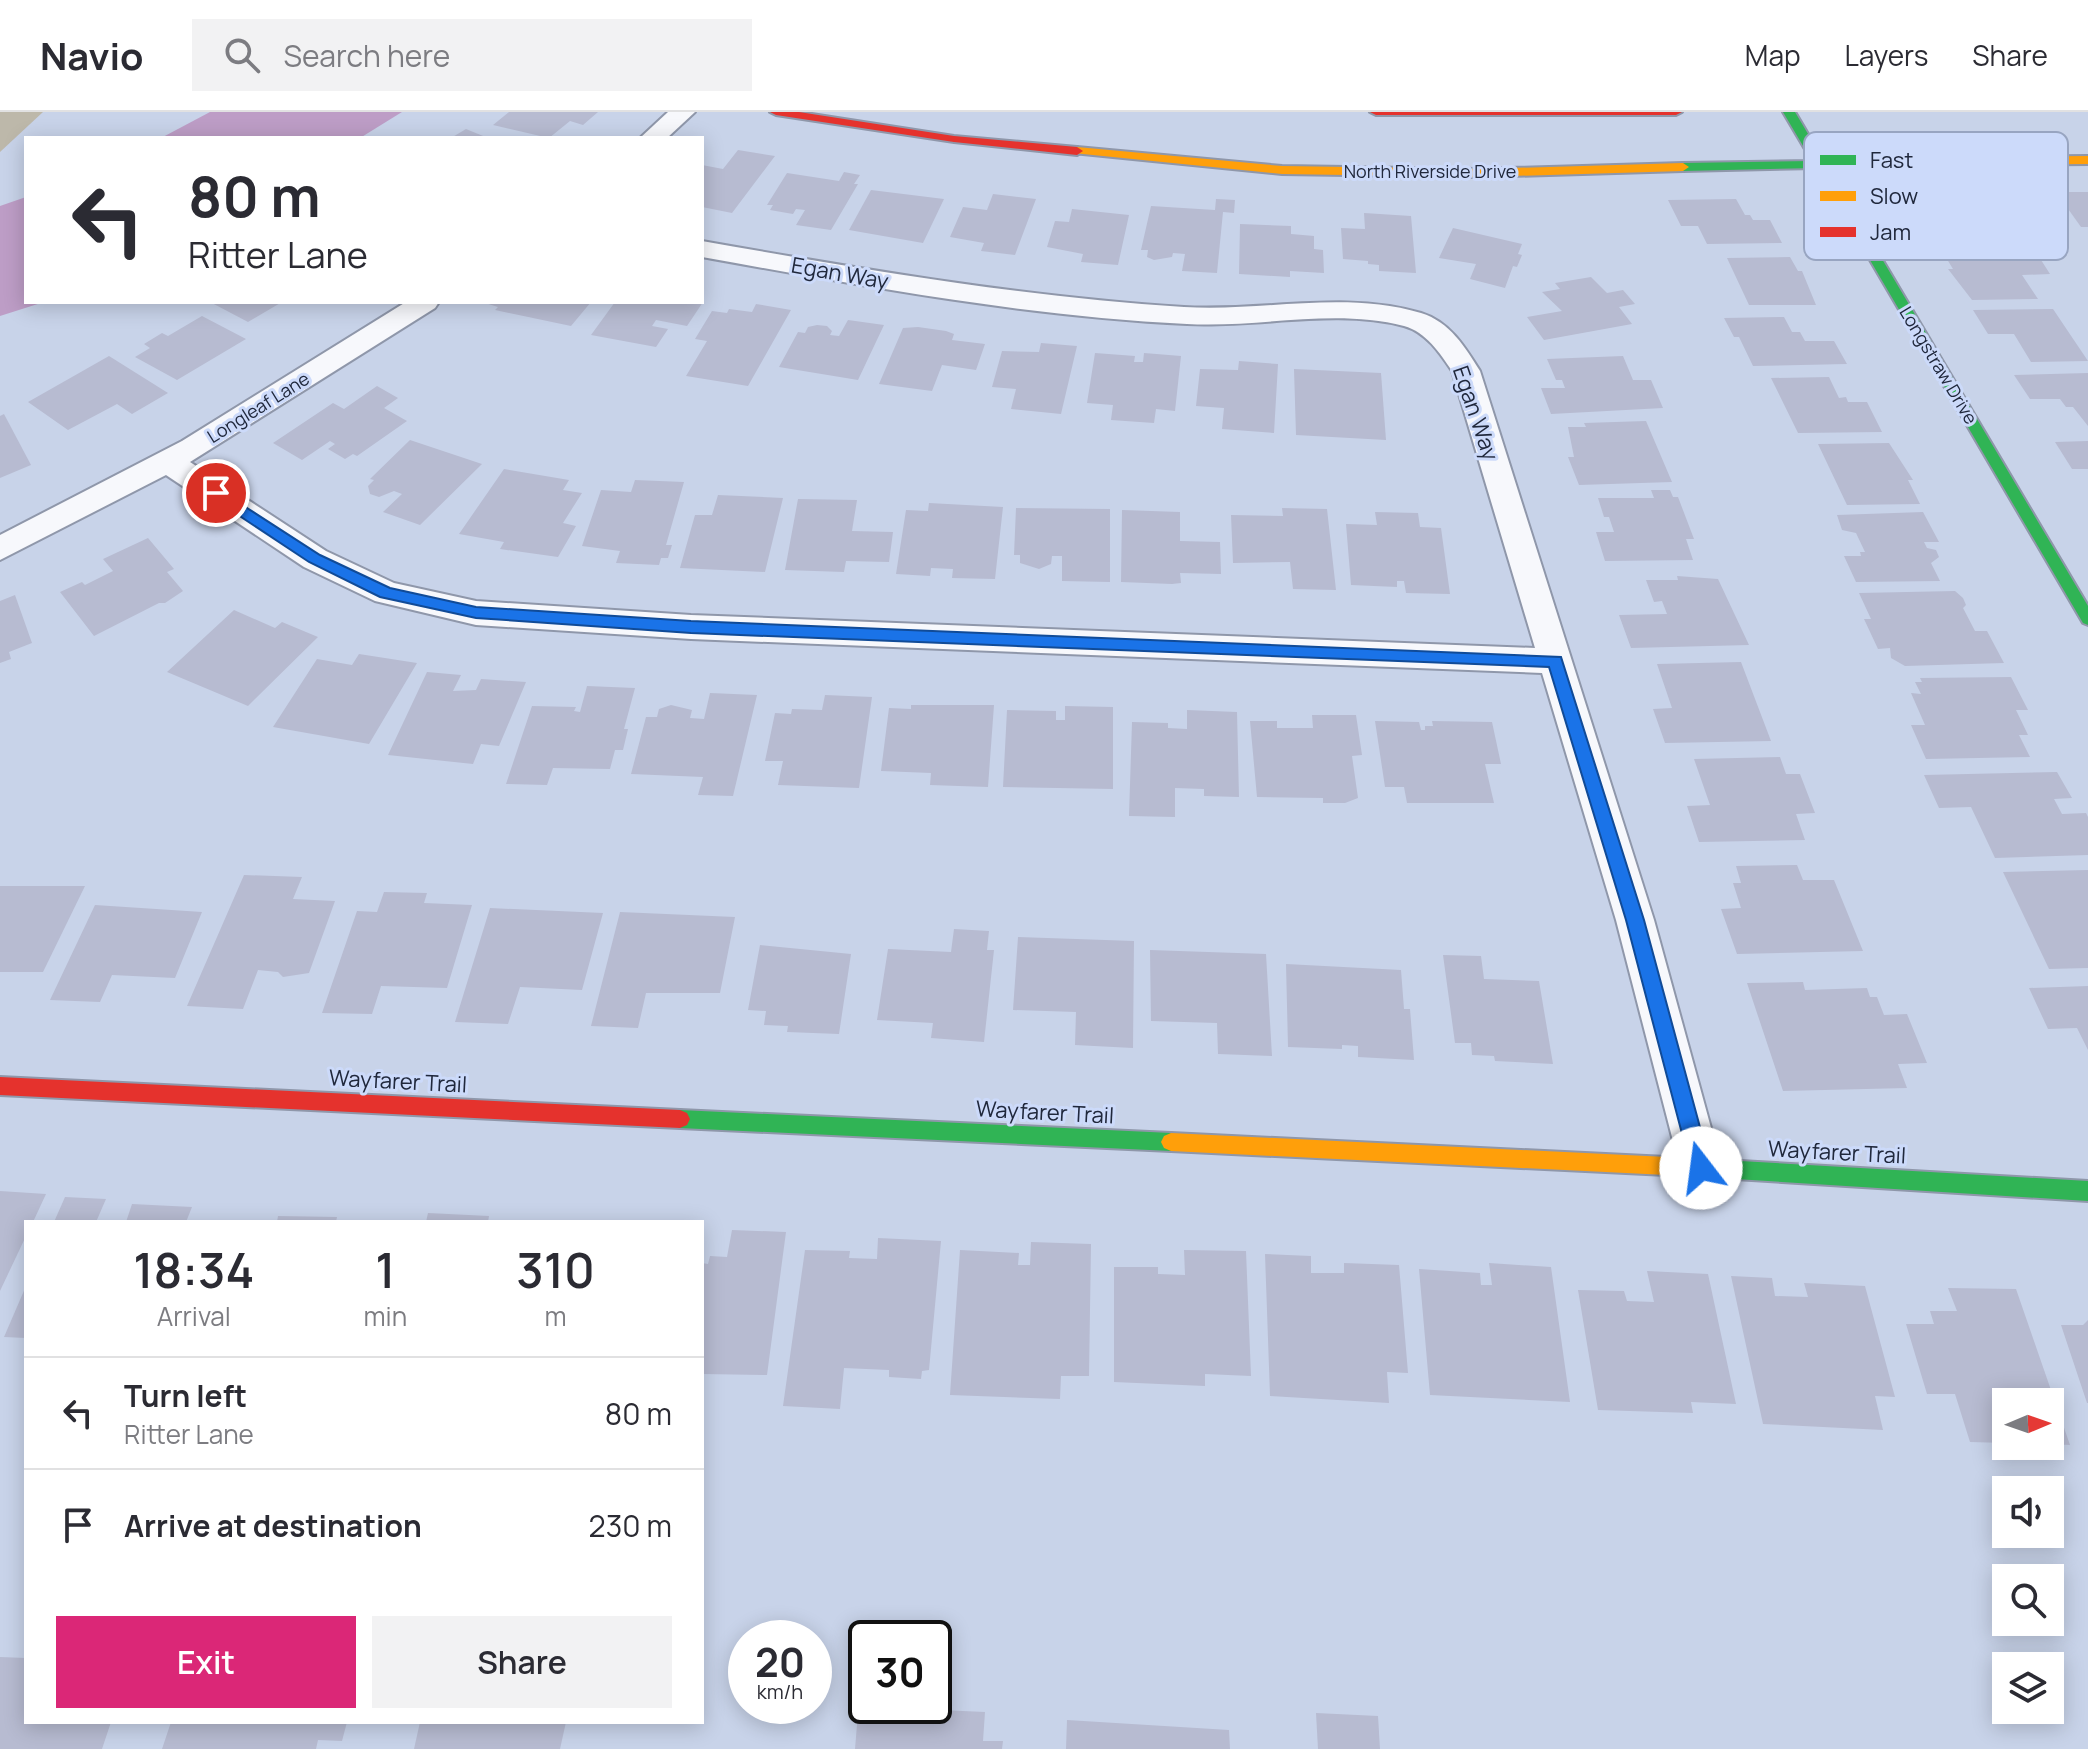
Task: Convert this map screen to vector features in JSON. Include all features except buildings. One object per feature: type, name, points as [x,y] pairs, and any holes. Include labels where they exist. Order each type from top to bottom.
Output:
[{"type":"street","points":[[654,136],[683,112]]},
{"type":"street","name":"North Riverside Drive","points":[[776,112],[954,139],[1282,170],[1477,173],[1804,163]]},
{"type":"street","points":[[1376,112],[1676,112]]},
{"type":"street","name":"Longstraw Drive","points":[[1789,112],[1804,137]]},
{"type":"street","name":"North Riverside Drive","points":[[2068,160],[2088,160]]},
{"type":"street","name":"Egan Way","points":[[704,249],[973,294],[1157,313],[1235,317],[1371,313],[1413,319],[1444,337],[1466,371],[1635,920],[1701,1168]]},
{"type":"street","name":"Longstraw Drive","points":[[1877,260],[2088,619]]},
{"type":"street","name":"Longleaf Lane","points":[[0,549],[193,448],[422,304]]},
{"type":"street","points":[[167,461],[315,559],[386,593],[476,613],[691,627],[1555,661]]},
{"type":"street","name":"Wayfarer Trail","points":[[0,1086],[1701,1168],[2088,1191]]},
{"type":"shaded area","points":[[0,112],[43,112],[0,152]]},
{"type":"shaded area","points":[[210,112],[402,112],[363,136],[165,136]]},
{"type":"shaded area","points":[[24,198],[24,304],[38,304],[0,316],[0,206]]},
{"type":"traffic: fast","points":[[1789,112],[1804,137]]},
{"type":"traffic: fast","points":[[1683,167],[1804,165]]},
{"type":"traffic: fast","points":[[1876,260],[2088,619]]},
{"type":"traffic: fast","points":[[680,1119],[1171,1142]]},
{"type":"traffic: fast","points":[[1687,1167],[2088,1191]]},
{"type":"traffic: slow","points":[[1077,151],[1282,170],[1477,173],[1683,167]]},
{"type":"traffic: slow","points":[[2068,160],[2088,160]]},
{"type":"traffic: slow","points":[[1171,1142],[1687,1167]]},
{"type":"traffic: jam","points":[[776,112],[954,139],[1077,151]]},
{"type":"traffic: jam","points":[[1376,112],[1676,112]]},
{"type":"traffic: jam","points":[[0,1086],[680,1119]]},
{"type":"route","points":[[216,493],[315,559],[386,593],[476,613],[691,627],[1555,661],[1635,920],[1701,1168]]}]
